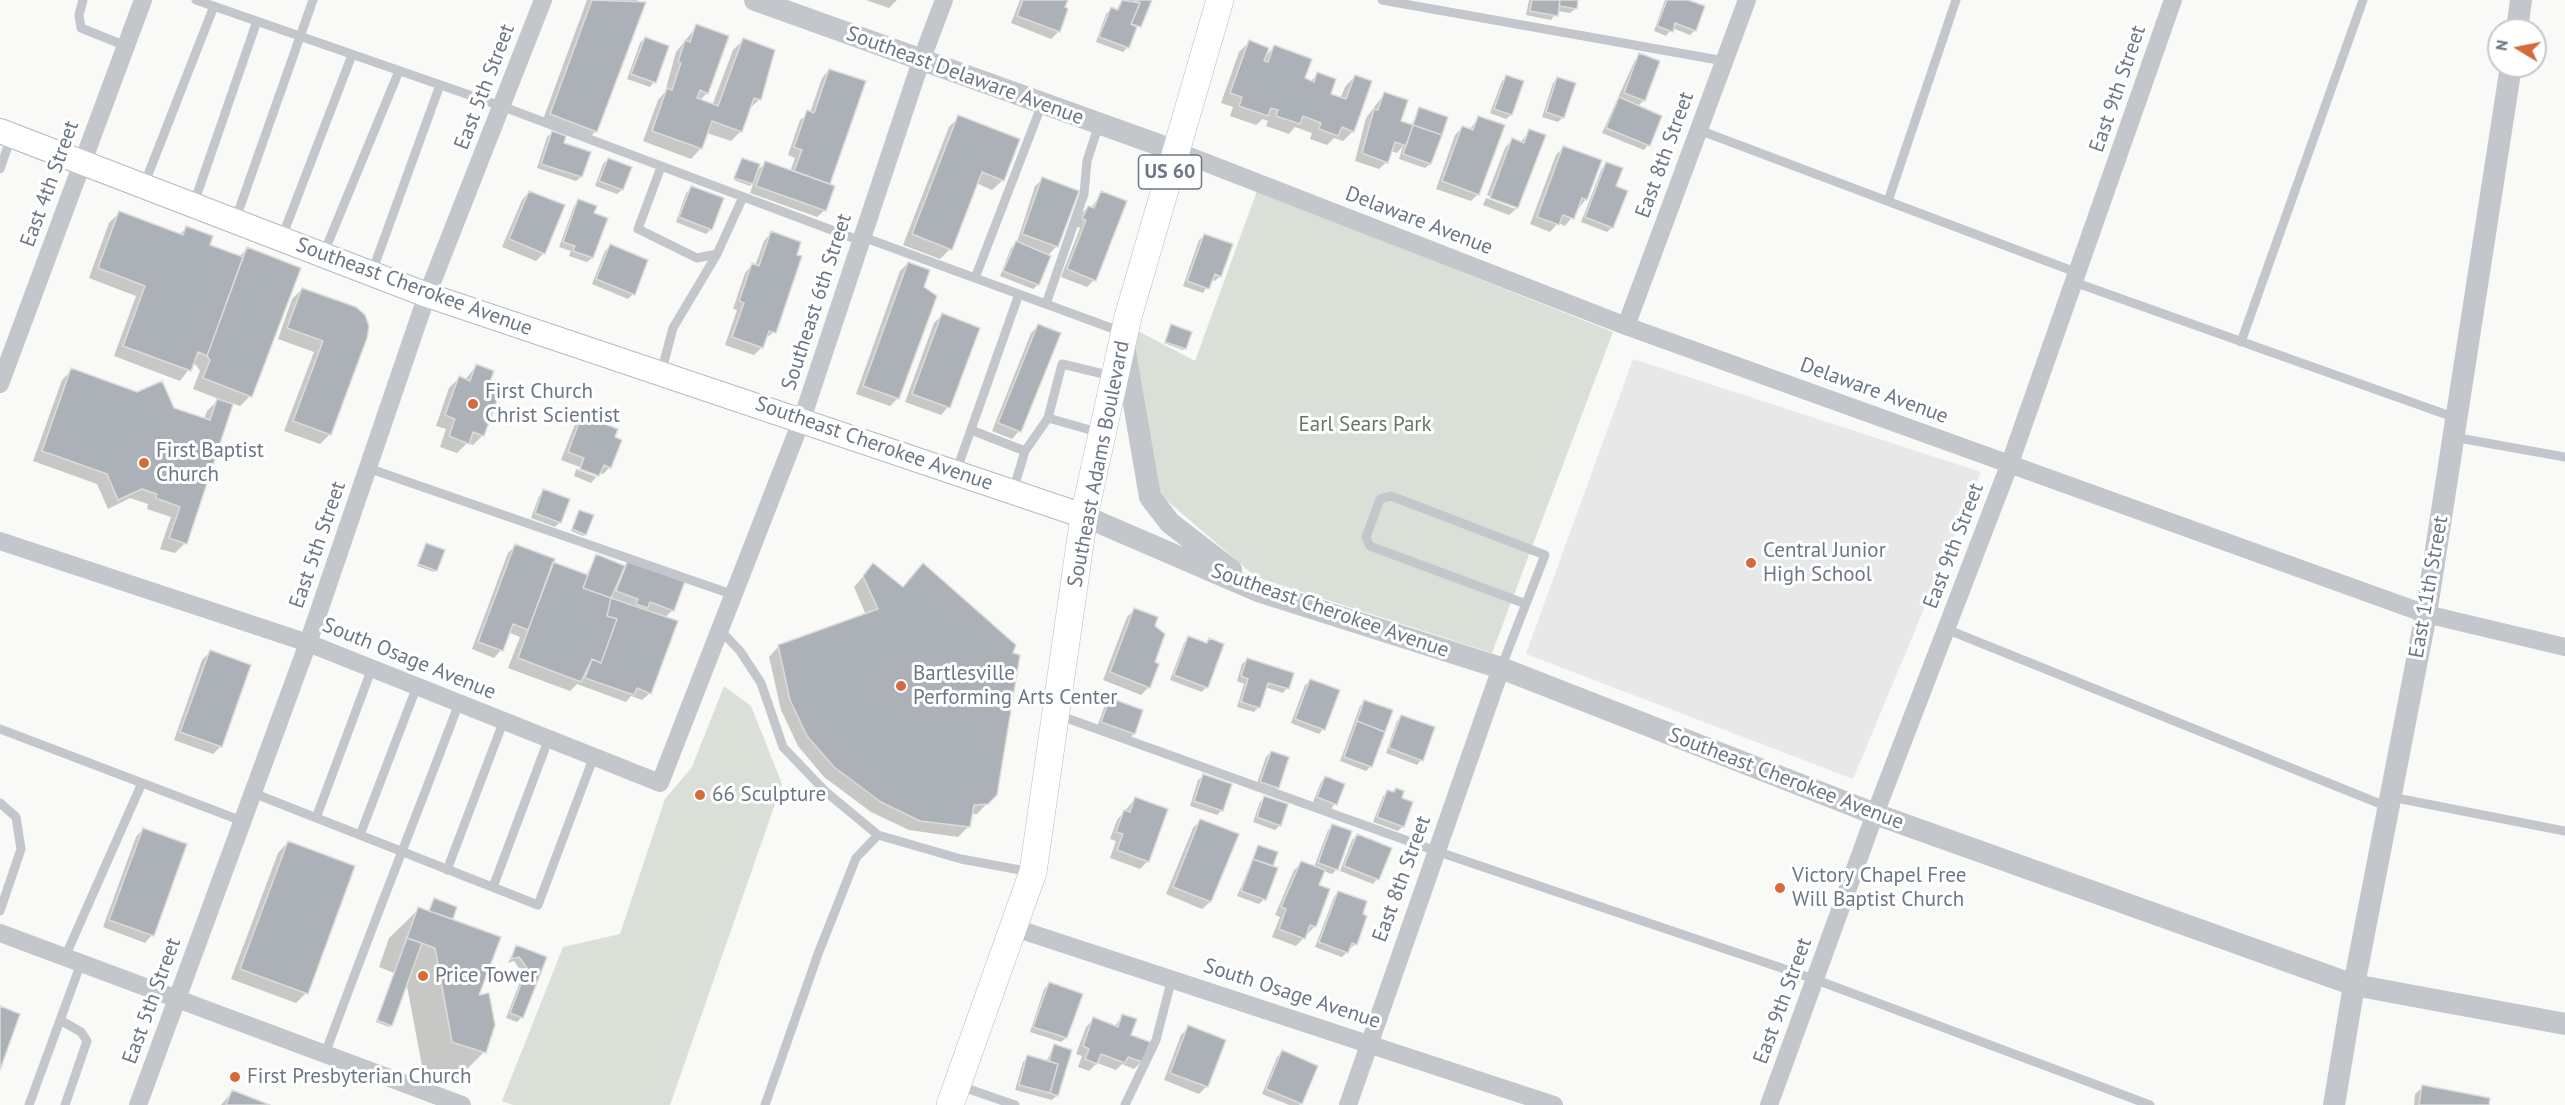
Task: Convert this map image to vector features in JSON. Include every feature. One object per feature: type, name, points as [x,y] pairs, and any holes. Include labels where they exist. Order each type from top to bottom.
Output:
[{"type":"main road","name":"Southeast Adams Boulevard","points":[[954,1095],[1033,872],[1084,516],[1125,340],[1220,0]]},
{"type":"main road","name":"Southeast Cherokee Avenue","points":[[6,133],[427,295],[802,419],[1084,516]]},
{"type":"street","name":"East 4th Street","points":[[0,384],[7,347],[83,162],[143,0]]},
{"type":"street","name":"East 5th Street","points":[[138,1105],[308,643],[427,295],[543,0]]},
{"type":"street","name":"Southeast Delaware Avenue","points":[[754,0],[1176,151]]},
{"type":"street","name":"Southeast 6th Street","points":[[660,783],[802,419],[921,61],[944,0]]},
{"type":"street","name":"East 8th Street","points":[[1626,326],[1747,0]]},
{"type":"street","name":"East 9th Street","points":[[1769,1105],[1875,814],[2010,463],[2173,0]]},
{"type":"street","points":[[2519,18],[2521,0]]},
{"type":"street","name":"East 11th Street","points":[[2334,1105],[2354,985],[2426,614],[2509,78]]},
{"type":"street","name":"Delaware Avenue","points":[[1176,151],[1626,326],[2426,614],[2565,647]]},
{"type":"street","points":[[1125,340],[1150,497],[1170,523],[1258,591]]},
{"type":"street","name":"Southeast Cherokee Avenue","points":[[1084,516],[1258,591],[1501,669],[1875,814],[2354,985],[2565,1024]]},
{"type":"street","name":"South Osage Avenue","points":[[0,541],[308,643],[660,783]]},
{"type":"street","name":"East 8th Street","points":[[1348,1105],[1501,669]]},
{"type":"street","name":"South Osage Avenue","points":[[1015,928],[1369,1042],[1554,1105]]},
{"type":"street","points":[[0,933],[462,1105]]},
{"type":"lane","points":[[83,0],[79,15],[81,28],[126,46]]},
{"type":"lane","points":[[196,0],[501,106],[743,197],[1019,294],[1125,340]]},
{"type":"lane","points":[[235,221],[313,0]]},
{"type":"lane","points":[[1382,0],[1724,61]]},
{"type":"lane","points":[[1888,201],[1956,0]]},
{"type":"lane","points":[[2241,342],[2363,0]]},
{"type":"lane","points":[[144,185],[214,6]]},
{"type":"lane","points":[[193,204],[257,21]]},
{"type":"lane","points":[[282,238],[352,54]]},
{"type":"lane","points":[[323,255],[399,71]]},
{"type":"lane","points":[[372,273],[440,85]]},
{"type":"lane","points":[[975,278],[1042,104]]},
{"type":"lane","points":[[1046,304],[1084,194],[1087,161],[1099,124]]},
{"type":"lane","points":[[1699,130],[1888,201],[2455,428],[2565,457]]},
{"type":"lane","points":[[0,169],[6,133]]},
{"type":"lane","points":[[661,167],[638,229],[697,258],[717,254]]},
{"type":"lane","points":[[661,373],[674,328],[717,254],[743,197]]},
{"type":"lane","points":[[956,472],[1019,294]]},
{"type":"lane","points":[[1012,492],[1025,451],[1048,418],[1062,364],[1117,377]]},
{"type":"lane","points":[[1048,418],[1103,434]]},
{"type":"lane","points":[[971,430],[1025,451]]},
{"type":"lane","points":[[368,468],[734,595]]},
{"type":"lane","points":[[1501,669],[1545,555],[1391,496],[1380,499],[1366,537],[1370,546],[1526,604]]},
{"type":"lane","points":[[1946,628],[2389,802],[2565,831]]},
{"type":"lane","points":[[720,630],[740,651],[761,682],[783,747],[826,792],[878,835],[961,859],[1033,872]]},
{"type":"lane","points":[[316,818],[372,668]]},
{"type":"lane","points":[[360,835],[417,686]]},
{"type":"lane","points":[[325,1054],[388,882],[403,852],[459,703]]},
{"type":"lane","points":[[1056,714],[1436,851],[1814,979],[2150,1105]]},
{"type":"lane","points":[[447,870],[504,720]]},
{"type":"lane","points":[[0,729],[242,821]]},
{"type":"lane","points":[[493,887],[549,738]]},
{"type":"lane","points":[[253,793],[538,904],[594,756]]},
{"type":"lane","points":[[29,1105],[60,1020],[73,960],[142,783]]},
{"type":"lane","points":[[0,803],[16,817],[21,849],[0,911]]},
{"type":"lane","points":[[765,1105],[818,954],[856,858],[878,835]]},
{"type":"lane","points":[[1125,1105],[1156,1040],[1172,978]]},
{"type":"lane","points":[[60,1020],[81,1032],[87,1041],[65,1105]]},
{"type":"lane","points":[[954,1095],[1015,1105]]},
{"type":"shaded area","name":"Central Junior High School","points":[[1633,359],[1981,472],[1853,779],[1526,654]]},
{"type":"green space","name":"Earl Sears Park","points":[[1257,191],[1613,332],[1492,653],[1256,577],[1158,493],[1134,353],[1138,331],[1195,361]]},
{"type":"green space","points":[[724,686],[751,706],[782,784],[670,1105],[513,1105],[502,1101],[563,947],[620,934],[665,799],[692,767]]},
{"type":"building","points":[[592,0],[646,2],[597,132],[550,114]]},
{"type":"building","points":[[1023,0],[1068,0],[1065,7],[1068,9],[1060,32],[1017,16]]},
{"type":"building","points":[[1122,0],[1140,3],[1131,24],[1137,27],[1129,48],[1099,37],[1111,7],[1118,10]]},
{"type":"building","points":[[1134,0],[1152,0],[1141,27],[1131,24],[1140,3]]},
{"type":"building","points":[[1532,0],[1560,0],[1558,16],[1530,11]]},
{"type":"building","points":[[1560,0],[1578,0],[1577,9],[1559,6]]},
{"type":"building","points":[[1667,0],[1688,0],[1705,6],[1696,31],[1675,23],[1673,32],[1657,26]]},
{"type":"building","points":[[696,24],[729,36],[708,94],[700,90],[697,98],[718,106],[743,38],[775,50],[761,100],[754,98],[742,132],[712,121],[702,149],[652,131],[667,88],[672,90],[681,63],[678,62],[685,40],[690,42]]},
{"type":"building","points":[[645,37],[669,46],[656,83],[631,74]]},
{"type":"building","points":[[1249,40],[1269,48],[1264,61],[1268,62],[1274,45],[1312,59],[1305,78],[1314,82],[1317,72],[1336,79],[1331,94],[1346,99],[1355,75],[1372,81],[1354,132],[1342,127],[1338,136],[1319,129],[1321,123],[1303,116],[1300,124],[1276,116],[1278,110],[1271,108],[1268,116],[1239,106],[1242,97],[1230,93]]},
{"type":"building","points":[[1639,53],[1660,61],[1645,101],[1624,93]]},
{"type":"building","points":[[829,69],[866,81],[830,184],[794,171],[802,150],[794,147],[807,110],[814,113]]},
{"type":"building","points":[[1506,75],[1524,81],[1512,115],[1494,109]]},
{"type":"building","points":[[1557,77],[1576,83],[1564,118],[1546,112]]},
{"type":"building","points":[[1384,92],[1408,100],[1401,121],[1413,125],[1406,146],[1395,142],[1388,163],[1362,153],[1374,109],[1378,110]]},
{"type":"building","points":[[1619,97],[1662,116],[1650,146],[1606,128]]},
{"type":"building","points":[[1419,107],[1448,117],[1442,135],[1413,125]]},
{"type":"building","points":[[958,115],[1020,139],[1004,181],[982,172],[952,250],[912,234]]},
{"type":"building","points":[[1478,116],[1505,125],[1479,195],[1442,181],[1462,126],[1473,130]]},
{"type":"building","points":[[1413,125],[1442,135],[1431,164],[1403,154]]},
{"type":"building","points":[[1529,129],[1546,135],[1518,208],[1490,198],[1512,138],[1524,143]]},
{"type":"building","points":[[552,131],[566,136],[564,143],[591,152],[582,177],[541,164]]},
{"type":"building","points":[[1563,146],[1602,160],[1587,200],[1582,198],[1574,219],[1563,215],[1559,225],[1537,217]]},
{"type":"building","points":[[608,158],[632,167],[623,190],[599,181]]},
{"type":"building","points":[[742,158],[760,164],[753,184],[734,178]]},
{"type":"building","points":[[765,161],[835,186],[826,211],[756,186]]},
{"type":"building","points":[[1606,162],[1623,168],[1616,186],[1628,191],[1613,228],[1585,217]]},
{"type":"building","points":[[1042,177],[1079,191],[1058,247],[1022,234]]},
{"type":"building","points":[[691,186],[724,198],[712,230],[679,217]]},
{"type":"building","points":[[529,191],[565,205],[545,254],[509,239]]},
{"type":"building","points":[[1101,191],[1127,201],[1096,281],[1067,269],[1086,220],[1082,219],[1088,206],[1094,208]]},
{"type":"building","points":[[578,199],[597,206],[594,213],[608,218],[593,258],[573,251],[575,246],[563,242]]},
{"type":"building","points":[[119,211],[183,235],[186,226],[213,236],[210,245],[243,257],[207,356],[198,352],[191,371],[123,346],[145,286],[98,268]]},
{"type":"building","points":[[771,231],[801,242],[797,255],[802,256],[776,333],[769,331],[763,348],[732,337],[744,303],[739,301],[752,263],[759,266]]},
{"type":"building","points":[[1204,234],[1233,244],[1221,277],[1215,274],[1209,289],[1187,281]]},
{"type":"building","points":[[1016,241],[1051,256],[1039,285],[1003,271]]},
{"type":"building","points":[[610,244],[648,260],[635,295],[596,279]]},
{"type":"building","points":[[247,247],[301,268],[252,397],[203,378],[210,360],[207,356]]},
{"type":"building","points":[[908,262],[930,270],[924,287],[937,296],[899,399],[863,386]]},
{"type":"building","points":[[302,288],[356,307],[365,315],[369,326],[367,338],[331,435],[293,421],[323,341],[287,328]]},
{"type":"building","points":[[942,313],[980,328],[950,408],[912,394]]},
{"type":"building","points":[[1038,324],[1061,333],[1021,432],[998,423]]},
{"type":"building","points":[[1171,324],[1192,332],[1186,349],[1165,342]]},
{"type":"building","name":"First Church Christ Scientist","points":[[476,364],[494,371],[488,387],[500,392],[484,436],[473,432],[469,444],[449,436],[455,419],[445,415],[459,376],[470,381]]},
{"type":"building","name":"First Baptist Church","points":[[71,368],[137,392],[162,381],[174,408],[210,420],[217,399],[233,404],[187,544],[169,538],[180,507],[156,498],[157,494],[142,489],[118,500],[107,474],[42,451]]},
{"type":"building","points":[[582,415],[618,429],[615,437],[622,440],[611,468],[604,465],[599,476],[580,469],[584,458],[568,452]]},
{"type":"building","points":[[543,489],[570,499],[561,523],[535,513]]},
{"type":"building","points":[[579,510],[594,515],[586,535],[572,529]]},
{"type":"building","points":[[426,543],[445,550],[437,571],[418,564]]},
{"type":"building","points":[[515,544],[555,559],[528,630],[513,624],[503,651],[478,642]]},
{"type":"building","points":[[596,554],[625,566],[611,598],[583,588]]},
{"type":"building","points":[[628,560],[685,581],[674,611],[650,602],[648,608],[636,604],[638,599],[616,591]]},
{"type":"building","points":[[553,562],[588,575],[583,588],[611,598],[607,616],[617,619],[601,663],[592,659],[581,682],[518,658]]},
{"type":"building","name":"Bartlesville Performing Arts Center","points":[[873,563],[903,587],[923,563],[1016,645],[1013,653],[1020,655],[997,795],[988,804],[974,805],[970,827],[920,821],[881,802],[834,767],[807,736],[790,700],[778,645],[878,609],[863,576]]},
{"type":"building","points":[[611,598],[678,621],[651,694],[637,688],[634,695],[585,678],[592,659],[601,663],[617,619],[607,616]]},
{"type":"building","points":[[1134,608],[1158,617],[1155,626],[1165,634],[1155,662],[1159,664],[1150,688],[1110,672]]},
{"type":"building","points":[[1188,636],[1207,643],[1209,638],[1224,644],[1208,688],[1174,675]]},
{"type":"building","points":[[210,650],[251,665],[222,747],[180,732]]},
{"type":"building","points":[[1247,658],[1294,673],[1289,689],[1268,683],[1260,708],[1241,702],[1248,679],[1241,676]]},
{"type":"building","points":[[1310,679],[1340,690],[1325,730],[1295,719]]},
{"type":"building","points":[[1110,698],[1143,710],[1135,734],[1101,722]]},
{"type":"building","points":[[1364,700],[1393,710],[1385,732],[1357,721]]},
{"type":"building","points":[[1401,715],[1435,727],[1423,761],[1389,748]]},
{"type":"building","points":[[1357,721],[1385,732],[1372,767],[1344,757]]},
{"type":"building","points":[[1271,751],[1289,757],[1279,788],[1260,782]]},
{"type":"building","points":[[1203,774],[1232,784],[1223,811],[1194,801]]},
{"type":"building","points":[[1325,776],[1345,784],[1337,805],[1317,797]]},
{"type":"building","points":[[1396,788],[1404,791],[1402,798],[1413,802],[1404,827],[1377,817],[1387,790],[1394,792]]},
{"type":"building","points":[[1264,796],[1288,804],[1281,826],[1257,817]]},
{"type":"building","points":[[1135,797],[1168,809],[1149,862],[1117,850],[1123,834],[1116,832],[1124,810],[1130,812]]},
{"type":"building","points":[[1200,819],[1239,834],[1211,902],[1173,887]]},
{"type":"building","points":[[1332,824],[1352,831],[1338,870],[1318,863]]},
{"type":"building","points":[[143,828],[187,844],[154,936],[109,920]]},
{"type":"building","points":[[1357,834],[1392,848],[1379,880],[1344,866]]},
{"type":"building","points":[[288,841],[355,866],[308,994],[240,969]]},
{"type":"building","points":[[1258,845],[1278,852],[1273,866],[1253,859]]},
{"type":"building","points":[[1253,859],[1278,868],[1266,900],[1241,891]]},
{"type":"building","points":[[1301,861],[1325,870],[1319,885],[1330,889],[1316,927],[1310,925],[1305,939],[1279,929],[1286,909],[1281,907]]},
{"type":"building","points":[[1338,891],[1367,901],[1363,914],[1367,916],[1357,945],[1352,943],[1348,953],[1319,942]]},
{"type":"building","points":[[434,898],[457,907],[453,919],[429,911]]},
{"type":"building","points":[[418,907],[501,937],[479,995],[489,993],[495,1025],[486,1053],[452,1042],[435,948],[407,938]]},
{"type":"building","points":[[407,938],[422,943],[392,1026],[377,1020]]},
{"type":"building","points":[[516,945],[547,957],[523,1018],[510,1013],[527,968],[519,957],[511,959]]},
{"type":"building","points":[[1049,982],[1083,994],[1067,1038],[1033,1027]]},
{"type":"building","points":[[0,1006],[20,1014],[0,1070]]},
{"type":"building","points":[[1122,1014],[1137,1019],[1131,1035],[1150,1042],[1143,1062],[1128,1057],[1125,1063],[1101,1054],[1097,1064],[1085,1059],[1089,1049],[1083,1046],[1093,1017],[1118,1027]]},
{"type":"building","points":[[1188,1025],[1226,1040],[1208,1087],[1170,1073]]},
{"type":"building","points":[[1054,1044],[1072,1050],[1058,1096],[1050,1093],[1058,1064],[1049,1061]]},
{"type":"building","points":[[1282,1050],[1318,1066],[1302,1104],[1266,1089]]},
{"type":"building","points":[[1027,1055],[1058,1064],[1050,1093],[1019,1085]]},
{"type":"building","points":[[2422,1085],[2490,1098],[2489,1105],[2419,1105]]},
{"type":"building","points":[[232,1090],[270,1105],[226,1105]]},
{"type":"place","name":"First Church Christ Scientist","points":[[473,404]]},
{"type":"place","name":"First Baptist Church","points":[[144,463]]},
{"type":"place","name":"Central Junior High School","points":[[1751,563]]},
{"type":"place","name":"Bartlesville Performing Arts Center","points":[[901,686]]},
{"type":"place","name":"66 Sculpture","points":[[700,795]]},
{"type":"place","name":"Victory Chapel Free Will Baptist Church","points":[[1780,888]]},
{"type":"place","name":"Price Tower","points":[[423,976]]},
{"type":"place","name":"First Presbyterian Church","points":[[235,1077]]}]
